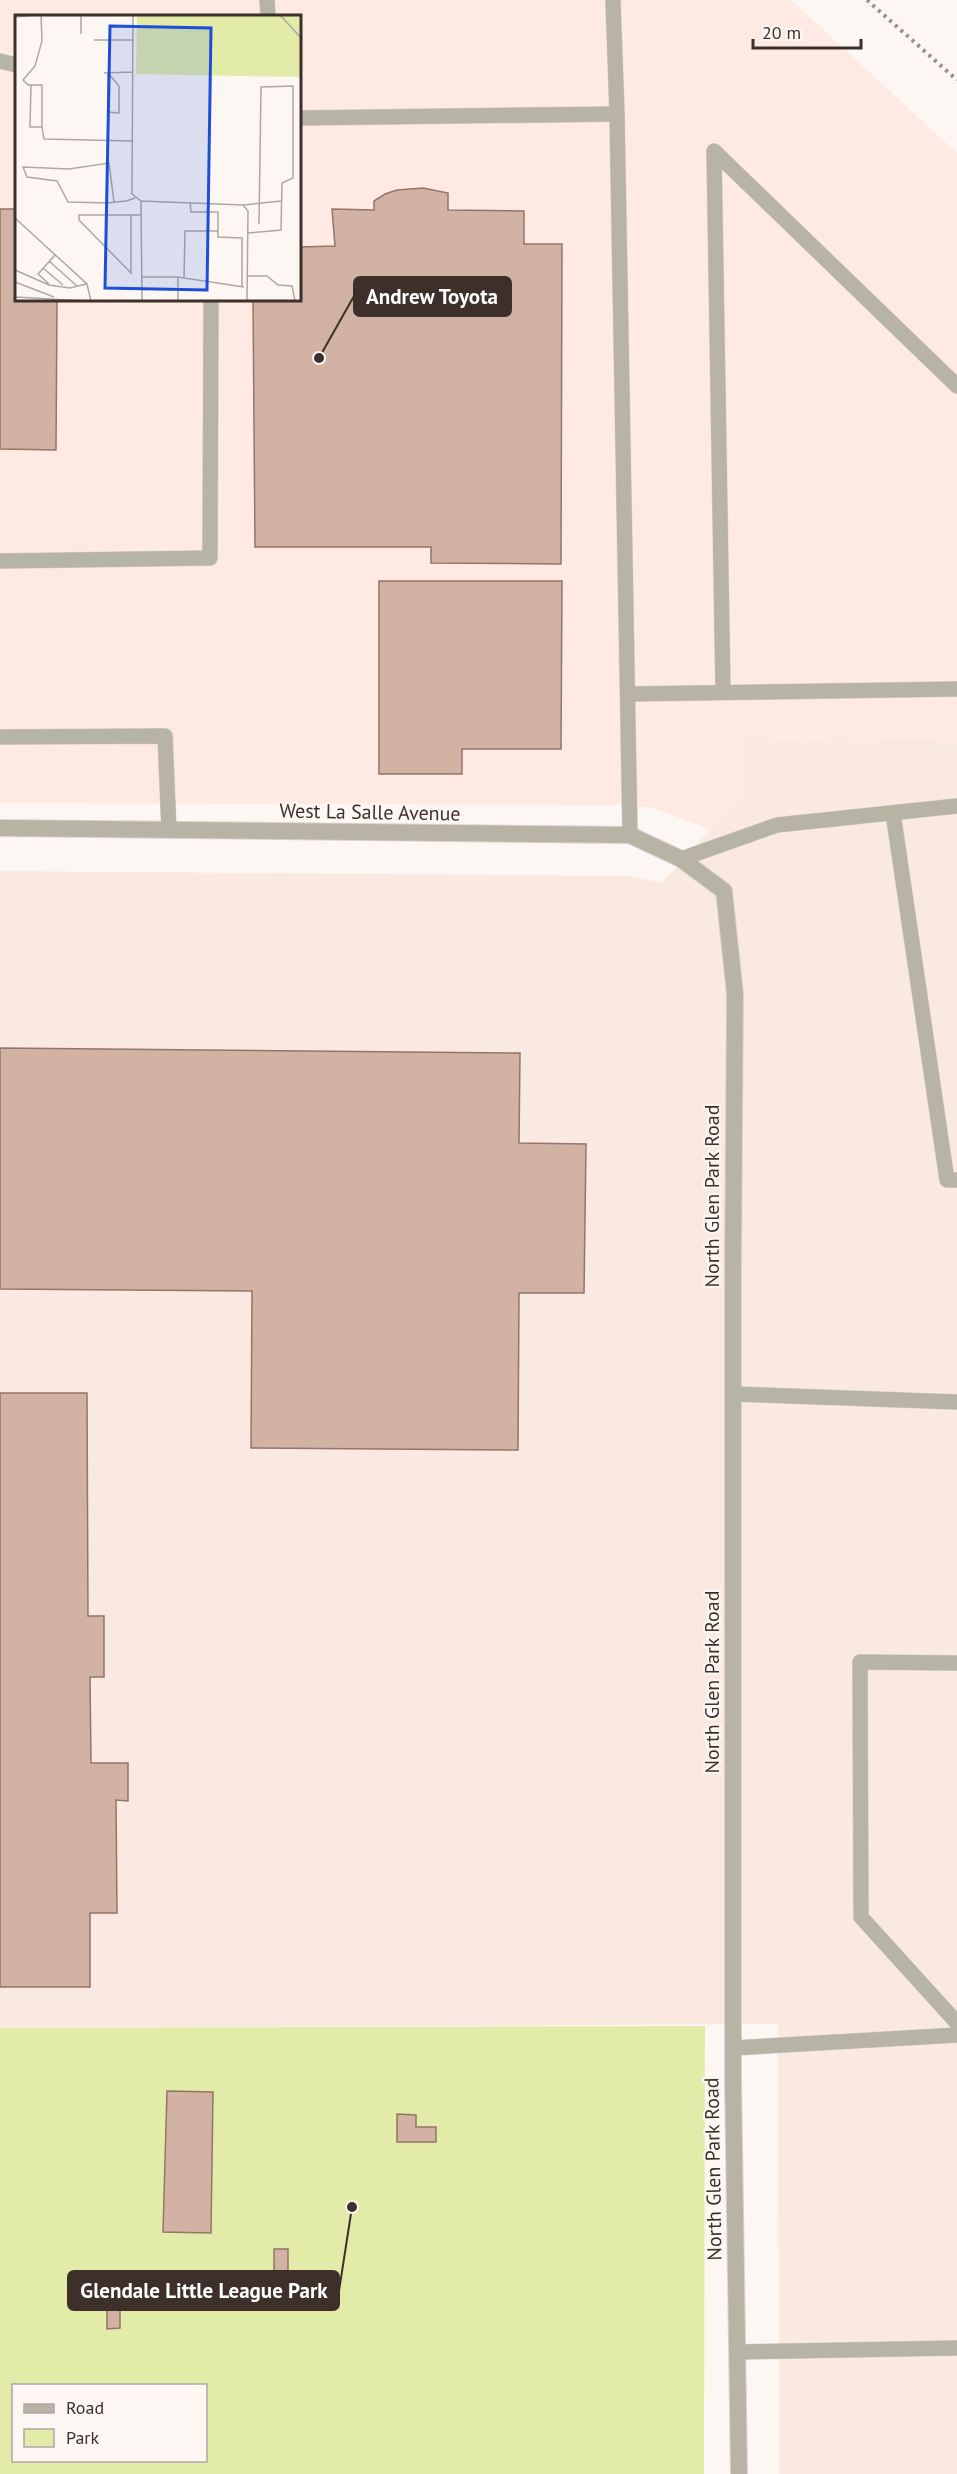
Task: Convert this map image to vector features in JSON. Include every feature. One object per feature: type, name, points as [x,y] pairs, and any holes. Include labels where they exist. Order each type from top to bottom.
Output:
[{"type":"street","name":"West La Salle Avenue","points":[[0,828],[630,835],[681,859],[724,891]]},
{"type":"street","name":"North Glen Park Road","points":[[724,891],[735,994],[733,2048],[739,2474]]},
{"type":"lane","points":[[267,0],[268,15]]},
{"type":"lane","points":[[613,0],[629,694],[630,835]]},
{"type":"lane","points":[[0,57],[15,64]]},
{"type":"lane","points":[[302,118],[617,114]]},
{"type":"lane","points":[[723,692],[714,151],[957,386]]},
{"type":"lane","points":[[0,561],[210,558],[211,302]]},
{"type":"lane","points":[[629,694],[957,689]]},
{"type":"lane","points":[[0,737],[165,736],[169,830]]},
{"type":"lane","points":[[681,859],[777,825],[957,806]]},
{"type":"lane","points":[[893,813],[947,1180],[957,1180]]},
{"type":"lane","points":[[733,1394],[957,1402]]},
{"type":"lane","points":[[957,1663],[860,1662],[861,1917],[957,2023]]},
{"type":"lane","points":[[733,2048],[957,2035]]},
{"type":"lane","points":[[738,2352],[957,2348]]},
{"type":"path","points":[[867,0],[957,80]]},
{"type":"shaded area","points":[[0,0],[791,0],[957,153],[957,740],[743,738],[744,793],[712,830],[653,808],[626,805],[0,803]]},
{"type":"shaded area","points":[[743,738],[957,740],[957,2474],[779,2474],[778,2024],[0,2028],[0,871],[629,876],[662,883],[744,793]]},
{"type":"green space","points":[[705,2026],[704,2474],[0,2474],[0,2028]]},
{"type":"building","points":[[423,188],[448,193],[448,210],[524,211],[524,244],[562,244],[561,564],[431,563],[431,547],[255,547],[253,302],[302,302],[302,247],[335,246],[332,209],[374,210],[374,201],[397,190]]},
{"type":"building","points":[[0,209],[15,209],[15,302],[57,302],[56,450],[0,449]]},
{"type":"building","points":[[379,581],[562,581],[561,749],[462,749],[462,774],[379,774]]},
{"type":"building","points":[[0,1048],[520,1053],[519,1143],[586,1144],[584,1293],[519,1293],[518,1450],[251,1448],[252,1291],[0,1289]]},
{"type":"building","points":[[0,1393],[87,1393],[88,1616],[104,1616],[104,1677],[90,1677],[91,1763],[128,1763],[128,1801],[116,1800],[117,1913],[90,1913],[90,1987],[0,1987]]},
{"type":"building","points":[[167,2091],[213,2092],[211,2233],[163,2232]]},
{"type":"building","points":[[397,2114],[416,2115],[416,2127],[436,2127],[436,2142],[397,2142]]},
{"type":"building","points":[[274,2249],[288,2249],[288,2288],[274,2288]]},
{"type":"building","points":[[107,2289],[120,2290],[120,2328],[107,2329]]},
{"type":"place","name":"Andrew Toyota","points":[[319,358]]},
{"type":"place","name":"Glendale Little League Park","points":[[352,2207]]}]
